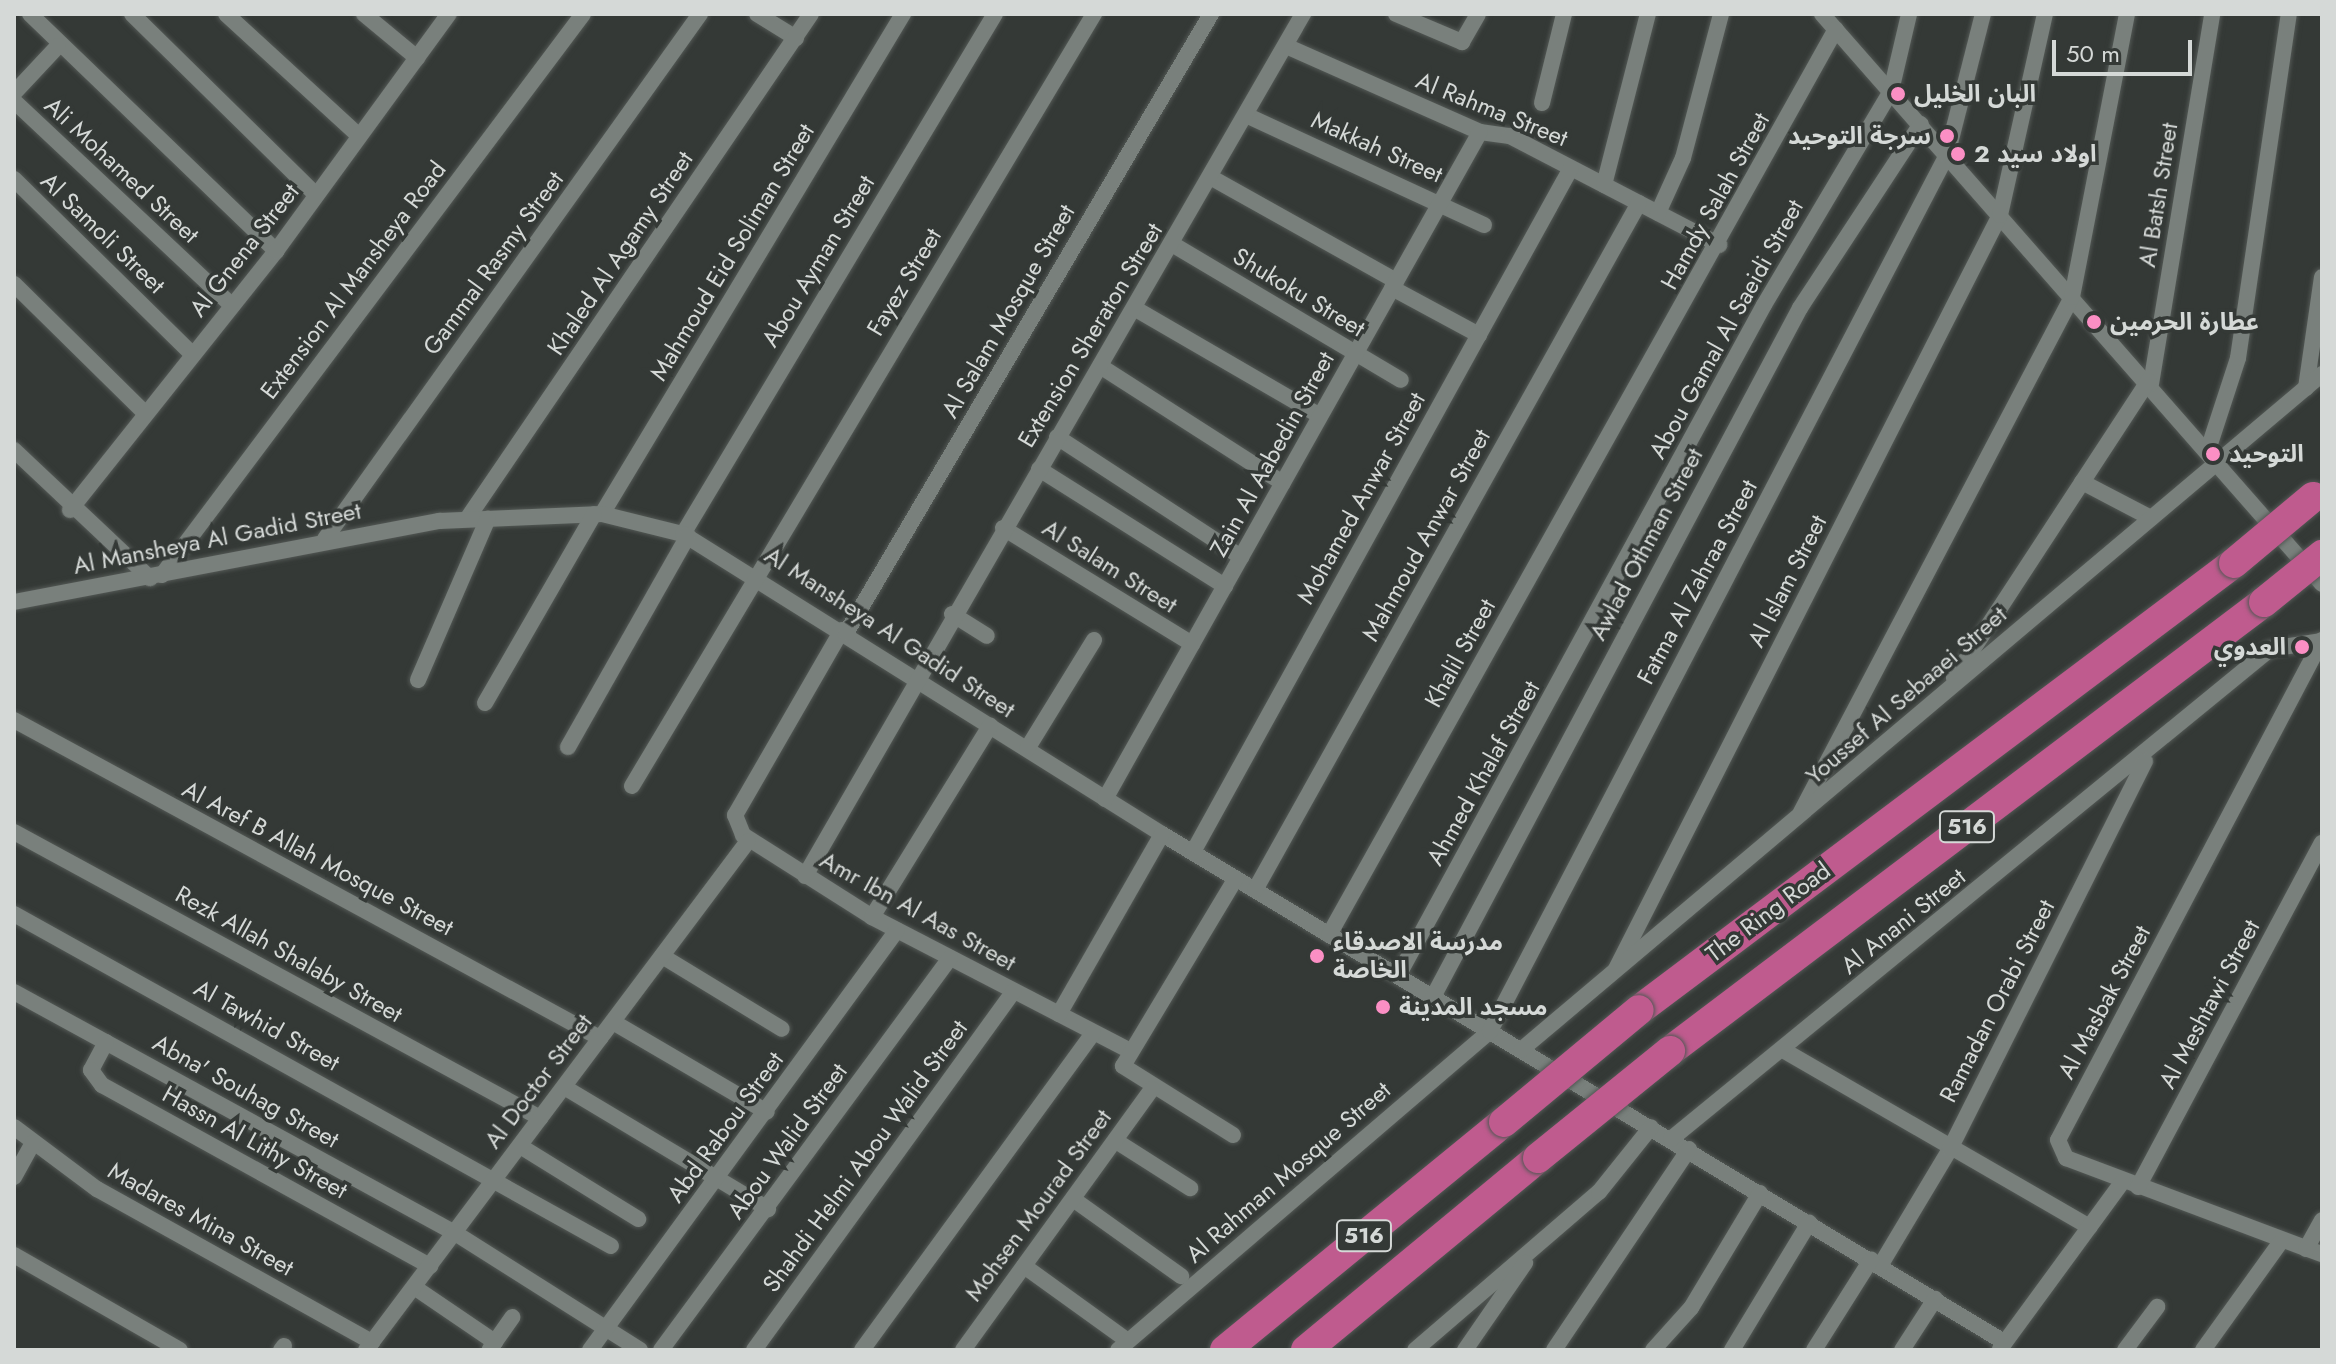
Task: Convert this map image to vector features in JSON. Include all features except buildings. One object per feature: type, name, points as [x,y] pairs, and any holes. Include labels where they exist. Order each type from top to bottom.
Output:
[{"type":"highway","name":"The Ring Road","points":[[1225,1350],[1639,1010],[2234,563],[2318,493]]},
{"type":"highway","name":"516","points":[[1306,1350],[1670,1051],[2322,555]]},
{"type":"street","points":[[132,14],[316,195]]},
{"type":"street","points":[[226,14],[359,136]]},
{"type":"street","points":[[364,14],[417,58]]},
{"type":"street","name":"Al Gnena Street","points":[[70,510],[276,251],[449,14]]},
{"type":"street","name":"Extension Al Mansheya Road","points":[[156,576],[583,14]]},
{"type":"street","name":"Gammal Rasmy Street","points":[[325,539],[700,14]]},
{"type":"street","points":[[757,14],[796,38]]},
{"type":"street","name":"Khaled Al Agamy Street","points":[[467,519],[811,14]]},
{"type":"street","name":"Mahmoud Eid Soliman Street","points":[[485,703],[903,14]]},
{"type":"street","name":"Abou Ayman Street","points":[[568,747],[686,535],[995,14]]},
{"type":"street","name":"Fayez Street","points":[[632,786],[1094,14]]},
{"type":"street","name":"Al Salam Mosque Street","points":[[748,841],[735,815],[1211,14]]},
{"type":"street","name":"Extension Sheraton Street","points":[[805,876],[914,677],[1212,178],[1303,14]]},
{"type":"street","points":[[1396,14],[1462,42],[1478,14]]},
{"type":"street","points":[[1542,103],[1564,14]]},
{"type":"street","points":[[1604,185],[1648,14]]},
{"type":"street","points":[[1658,213],[1683,158],[1721,14]]},
{"type":"street","points":[[1891,91],[1909,14]]},
{"type":"street","name":"Fatma Al Zahraa Street","points":[[1490,1031],[1947,155],[1983,14]]},
{"type":"street","name":"Al Islam Street","points":[[1616,969],[2000,215],[2045,14]]},
{"type":"street","points":[[1797,820],[2072,297],[2127,14]]},
{"type":"street","name":"Al Batsh Street","points":[[2150,383],[2212,14]]},
{"type":"street","points":[[2212,456],[2238,358],[2289,14]]},
{"type":"street","points":[[37,16],[58,46],[276,251]]},
{"type":"street","points":[[1829,20],[2150,383],[2322,584]]},
{"type":"street","name":"Hamdy Salah Street","points":[[1633,394],[1719,245],[1829,20]]},
{"type":"street","name":"Ali Mohamed Street","points":[[14,93],[58,46]]},
{"type":"street","name":"Al Rahma Street","points":[[1286,46],[1480,132],[1500,132],[1719,245]]},
{"type":"street","name":"Abou Gamal Al Saeidi Street","points":[[1609,594],[1764,305],[1891,91]]},
{"type":"street","name":"Ali Mohamed Street","points":[[14,101],[232,306]]},
{"type":"street","name":"Makkah Street","points":[[1248,116],[1440,202],[1484,225]]},
{"type":"street","name":"Awlad Othman Street","points":[[1433,997],[1800,308],[1921,124]]},
{"type":"street","name":"Zain Al Aabedin Street","points":[[1105,799],[1480,132]]},
{"type":"street","name":"Mohamed Anwar Street","points":[[1193,852],[1571,168]]},
{"type":"street","points":[[1212,178],[1479,335]]},
{"type":"street","name":"Al Samoli Street","points":[[14,179],[193,355]]},
{"type":"street","name":"Mahmoud Anwar Street","points":[[1255,890],[1639,203]]},
{"type":"street","name":"Shukoku Street","points":[[1172,244],[1401,380]]},
{"type":"street","points":[[2306,388],[2322,277]]},
{"type":"street","points":[[14,284],[146,414]]},
{"type":"street","points":[[1134,308],[1320,416]]},
{"type":"street","points":[[1100,366],[1283,483]]},
{"type":"street","name":"Youssef Al Sebaaei Street","points":[[1521,1050],[2151,518],[2212,456],[2322,374]]},
{"type":"street","points":[[1945,692],[2150,383]]},
{"type":"street","name":"Khalil Street","points":[[1329,935],[1633,394]]},
{"type":"street","points":[[1057,437],[1241,557]]},
{"type":"street","points":[[14,450],[70,510],[156,576]]},
{"type":"street","points":[[1039,469],[1225,586]]},
{"type":"street","points":[[2082,482],[2151,518]]},
{"type":"street","name":"Al Mansheya Al Gadid Street","points":[[14,602],[156,576],[325,539],[467,519],[598,514],[686,535],[756,575],[1105,799],[1935,1299],[2002,1346]]},
{"type":"street","points":[[418,680],[488,518]]},
{"type":"street","name":"Al Salam Street","points":[[1003,528],[1192,644]]},
{"type":"street","name":"Ahmed Khalaf Street","points":[[1398,976],[1609,594]]},
{"type":"street","points":[[952,614],[987,636]]},
{"type":"street","points":[[1027,749],[1094,640]]},
{"type":"street","name":"Al Anani Street","points":[[1671,1139],[2149,753],[2270,649],[2322,640]]},
{"type":"street","name":"Al Masbak Street","points":[[2314,1251],[2066,1158],[2058,1140],[2322,640]]},
{"type":"street","name":"Al Aref B Allah Mosque Street","points":[[14,720],[600,1038]]},
{"type":"street","points":[[872,917],[990,726]]},
{"type":"street","name":"Ramadan Orabi Street","points":[[1814,1350],[1950,1149],[2149,753]]},
{"type":"street","name":"Rezk Allah Shalaby Street","points":[[14,832],[540,1118]]},
{"type":"street","points":[[1059,1014],[1162,834]]},
{"type":"street","name":"Amr Ibn Al Aas Street","points":[[748,841],[872,917],[1130,1051]]},
{"type":"street","name":"Al Doctor Street","points":[[369,1346],[748,841]]},
{"type":"street","name":"Al Meshtawi Street","points":[[2002,1346],[2089,1227],[2131,1184],[2322,843]]},
{"type":"street","points":[[1233,1135],[1125,1071],[1130,1051],[1236,878]]},
{"type":"street","name":"Al Tawhid Street","points":[[14,914],[496,1177],[611,1246]]},
{"type":"street","name":"Abd Rabou Street","points":[[590,1350],[767,1112],[897,930]]},
{"type":"street","points":[[662,956],[782,1029]]},
{"type":"street","name":"Abou Walid Street","points":[[661,1350],[768,1209],[950,958]]},
{"type":"street","name":"Shahdi Helmi Abou Walid Street","points":[[754,1350],[1014,991]]},
{"type":"street","name":"Abna' Souhag Street","points":[[14,992],[455,1233],[640,1350]]},
{"type":"street","points":[[613,1022],[767,1112]]},
{"type":"street","name":"Al Rahman Mosque Street","points":[[1123,1345],[1490,1031]]},
{"type":"street","points":[[862,1350],[1093,1033]]},
{"type":"street","name":"Hassn Al Lithy Street","points":[[106,1042],[91,1070],[102,1085],[430,1266]]},
{"type":"street","points":[[1783,1050],[2089,1227]]},
{"type":"street","points":[[564,1087],[768,1209]]},
{"type":"street","name":"Mohsen Mourad Street","points":[[963,1350],[1152,1089]]},
{"type":"street","name":"Madares Mina Street","points":[[14,1127],[97,1189],[369,1346]]},
{"type":"street","points":[[1415,1350],[1599,1192],[1651,1127]]},
{"type":"street","points":[[1116,1141],[1190,1188]]},
{"type":"street","points":[[14,1177],[33,1143]]},
{"type":"street","points":[[520,1146],[638,1219]]},
{"type":"street","points":[[1554,1350],[1689,1149]]},
{"type":"street","points":[[1653,1350],[1691,1308],[1760,1193]]},
{"type":"street","points":[[1073,1199],[1181,1276]]},
{"type":"street","points":[[2314,1251],[2322,1220]]},
{"type":"street","points":[[1732,1350],[1809,1223]]},
{"type":"street","points":[[2203,1350],[2282,1240]]},
{"type":"street","points":[[1465,1350],[1537,1246]]},
{"type":"street","points":[[14,1255],[180,1350]]},
{"type":"street","points":[[1024,1266],[1123,1345]]},
{"type":"street","points":[[414,1287],[492,1346],[512,1317]]},
{"type":"street","points":[[1902,1350],[1935,1299]]},
{"type":"street","points":[[2125,1350],[2157,1307]]},
{"type":"place","name":"البان الخليل","points":[[1898,94]]},
{"type":"place","name":"سرجة التوحيد","points":[[1947,136]]},
{"type":"place","name":"اولاد سيد 2","points":[[1958,154]]},
{"type":"place","name":"عطارة الحرمين","points":[[2094,322]]},
{"type":"place","name":"التوحيد","points":[[2213,454]]},
{"type":"place","name":"العدوي","points":[[2302,647]]},
{"type":"place","name":"مدرسة الاصدقاء الخاصة","points":[[1317,956]]},
{"type":"place","name":"مسجد المدينة","points":[[1383,1007]]}]
